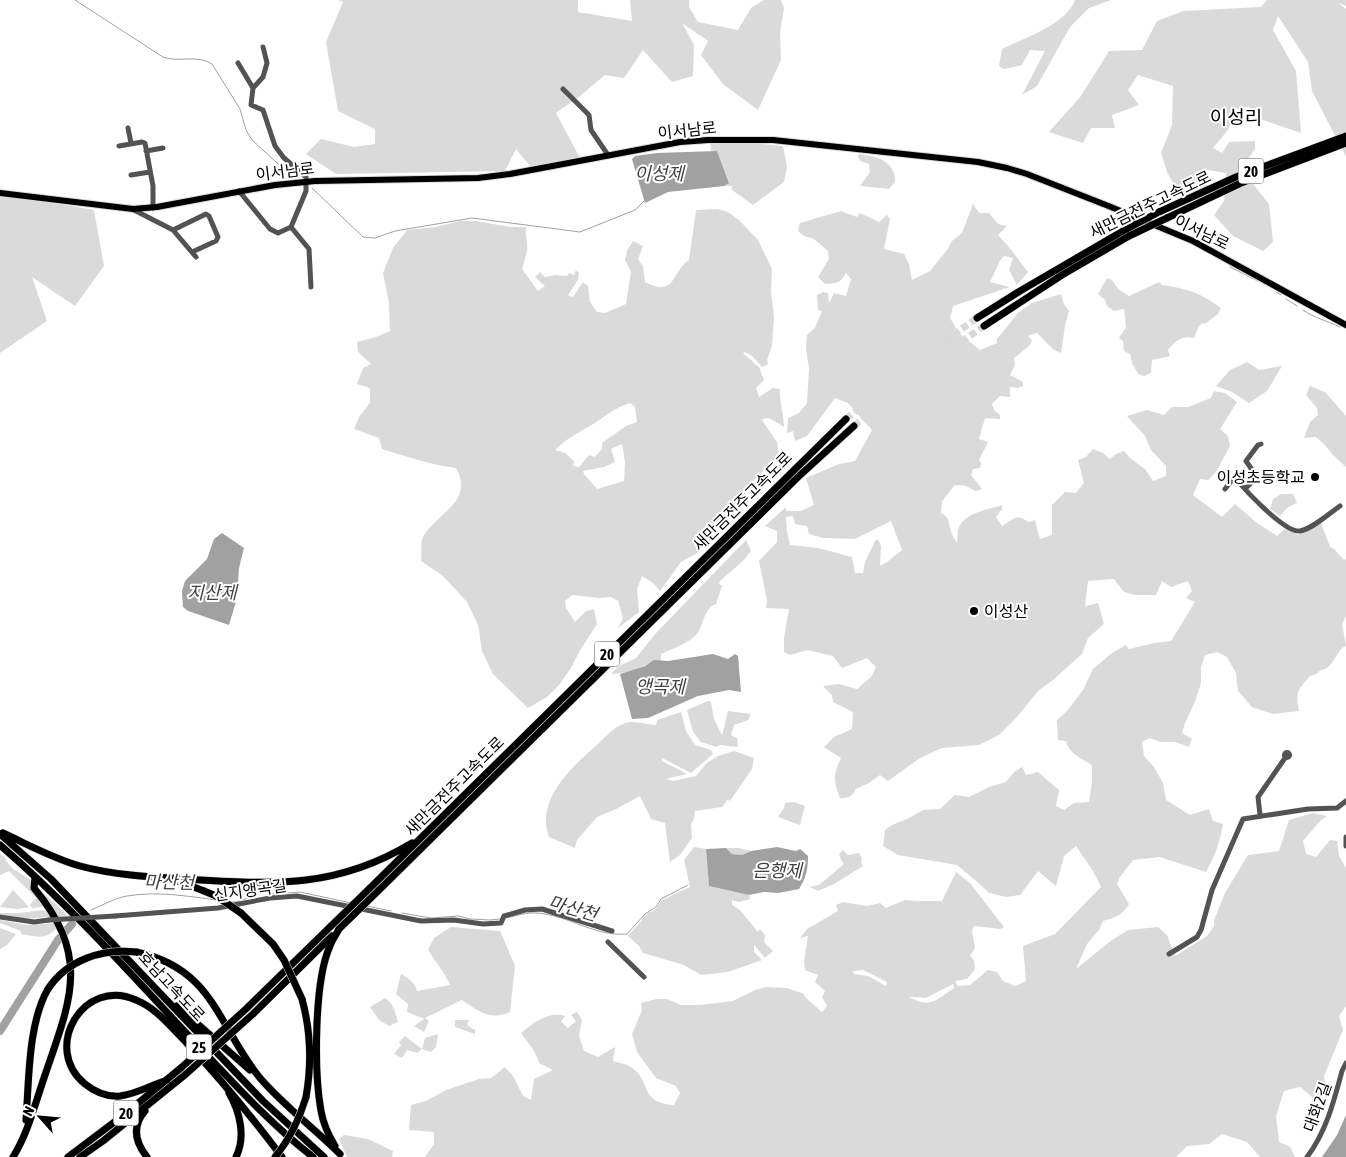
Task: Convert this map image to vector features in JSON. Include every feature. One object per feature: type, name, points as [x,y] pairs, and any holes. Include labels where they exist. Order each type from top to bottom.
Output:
[{"type":"highway","name":"새만금전주고속도로","points":[[977,318],[1126,234],[1159,212],[1236,177],[1346,136]]},
{"type":"highway","name":"새만금전주고속도로","points":[[1126,234],[1166,218],[1241,183],[1346,143]]},
{"type":"highway","name":"새만금전주고속도로","points":[[984,326],[1060,271]]},
{"type":"highway","name":"새만금전주고속도로","points":[[80,1157],[156,1098],[846,419]]},
{"type":"highway","name":"새만금전주고속도로","points":[[68,1157],[167,1080],[184,1070],[252,1014],[798,477],[854,426]]},
{"type":"highway","points":[[0,833],[41,852],[81,867],[160,877],[264,883],[296,882],[345,873],[380,860],[423,836]]},
{"type":"highway","name":"호남고속도로","points":[[0,833],[51,879],[102,931],[263,1102],[324,1157]]},
{"type":"highway","name":"호남고속도로","points":[[0,845],[91,930],[229,1079],[311,1157]]},
{"type":"highway","points":[[13,1157],[25,1131],[66,1010],[71,977],[68,946],[62,929],[51,916],[34,888],[35,877]]},
{"type":"highway","points":[[160,877],[182,882],[216,896],[241,913],[273,944],[284,960],[302,999],[310,1049],[306,1097],[294,1128],[286,1143],[275,1157]]},
{"type":"highway","points":[[339,929],[329,946],[322,976],[317,1059],[322,1113],[327,1130],[341,1156]]},
{"type":"highway","points":[[25,1131],[34,1029],[38,1012],[48,989],[63,971],[82,960],[109,953],[136,952],[163,960],[183,971],[199,986],[222,1016],[249,1064],[267,1086]]},
{"type":"highway","points":[[130,974],[160,1016],[220,1078],[282,1157]]},
{"type":"highway","points":[[146,978],[267,1086],[341,1156]]},
{"type":"highway","points":[[160,1016],[141,1002],[128,997],[112,996],[99,999],[87,1005],[75,1018],[67,1036],[67,1052],[70,1066],[78,1077],[90,1088],[106,1095],[119,1096],[136,1092],[167,1080]]},
{"type":"highway","points":[[220,1078],[231,1097],[240,1120],[241,1142],[236,1157]]},
{"type":"highway","points":[[147,1157],[137,1141],[137,1126],[140,1116],[156,1098]]},
{"type":"main road","name":"이서남로","points":[[0,193],[133,209],[154,208],[239,191],[305,182],[476,178],[536,170],[680,142],[773,140],[978,162],[1007,168],[1068,190],[1193,241],[1346,324]]},
{"type":"street","points":[[239,191],[270,229],[278,233],[292,227],[306,191],[306,177],[284,158],[275,146],[263,110],[251,105],[253,88],[263,77],[267,63],[263,46]]},
{"type":"street","points":[[238,64],[253,88]]},
{"type":"street","points":[[564,89],[589,115],[591,130],[608,155]]},
{"type":"street","points":[[128,128],[132,144]]},
{"type":"street","points":[[119,146],[145,143],[153,186],[154,208],[152,218]]},
{"type":"street","points":[[146,151],[162,148]]},
{"type":"street","points":[[131,175],[150,172]]},
{"type":"street","points":[[133,209],[174,230],[196,257]]},
{"type":"street","points":[[174,230],[206,214],[209,216],[218,237],[216,241],[192,252]]},
{"type":"street","points":[[292,227],[309,248],[311,287]]},
{"type":"street","points":[[1245,489],[1256,477],[1246,461],[1258,445],[1261,444]]},
{"type":"street","points":[[1225,489],[1232,480],[1236,479],[1268,512],[1299,531],[1311,526],[1340,506]]},
{"type":"street","points":[[1260,815],[1258,797],[1285,758]]},
{"type":"street","points":[[1169,954],[1197,936],[1202,930],[1212,890],[1236,830],[1243,819],[1308,808],[1337,808],[1346,801]]},
{"type":"street","points":[[1346,837],[1346,846]]},
{"type":"street","name":"신지앵곡길","points":[[0,917],[34,922],[51,916],[115,916],[218,908],[270,898],[296,896],[421,921],[454,920],[483,924],[501,923],[504,916],[525,910],[542,909],[612,931]]},
{"type":"street","points":[[608,942],[644,977]]},
{"type":"street","name":"대화2길","points":[[1307,1157],[1315,1148],[1327,1123],[1342,1071],[1346,1064]]},
{"type":"shaded area","points":[[338,0],[578,0],[578,12],[632,21],[630,0],[689,0],[689,7],[698,22],[738,30],[751,8],[764,0],[781,0],[784,8],[780,33],[781,60],[758,110],[723,84],[701,55],[708,41],[682,23],[694,45],[693,76],[672,82],[643,50],[624,78],[605,75],[556,113],[580,158],[531,167],[516,149],[505,171],[336,174],[306,154],[321,139],[354,147],[375,144],[375,129],[338,111],[326,42],[343,2]]},
{"type":"shaded area","points":[[1075,0],[1111,0],[1089,8],[1070,27],[1037,86],[1022,95],[1045,51],[1030,50],[1022,65],[1004,69],[999,66],[1002,49],[1053,24],[1070,9]]},
{"type":"shaded area","points":[[1267,0],[1346,0],[1346,6],[1339,3],[1346,9],[1346,157],[1312,91],[1308,62],[1278,16],[1273,30],[1296,71],[1301,133],[1260,119],[1249,107],[1236,109],[1228,130],[1213,148],[1222,153],[1229,142],[1255,141],[1255,149],[1248,159],[1248,178],[1269,204],[1273,242],[1263,251],[1233,236],[1214,215],[1224,201],[1226,173],[1202,169],[1209,189],[1195,193],[1177,190],[1167,172],[1161,153],[1172,125],[1173,86],[1138,75],[1128,90],[1139,105],[1112,115],[1115,128],[1091,128],[1083,143],[1049,132],[1081,96],[1109,51],[1142,50],[1157,21],[1183,11],[1261,7]]},
{"type":"shaded area","points":[[710,143],[750,143],[783,146],[787,167],[784,182],[753,205],[732,190],[732,186],[724,186],[729,182],[717,151],[711,151]]},
{"type":"shaded area","points":[[859,154],[878,158],[889,164],[895,182],[889,189],[860,186],[870,172],[869,164],[860,161]]},
{"type":"shaded area","points":[[0,193],[94,210],[104,266],[75,306],[32,277],[47,321],[0,353]]},
{"type":"shaded area","points":[[973,204],[979,213],[989,213],[998,224],[1007,226],[998,235],[1028,272],[1017,285],[1009,270],[1013,258],[1004,256],[990,282],[1010,287],[953,306],[950,318],[959,333],[980,350],[997,343],[997,339],[1018,313],[1032,303],[1061,294],[1064,304],[1069,311],[1061,353],[1054,350],[1037,333],[1028,336],[1032,340],[1029,346],[1014,358],[1015,365],[1010,375],[1023,382],[1023,386],[1018,388],[1010,387],[1010,397],[1000,396],[992,404],[994,410],[1000,415],[1000,419],[985,418],[979,439],[988,442],[979,460],[981,463],[980,468],[973,469],[971,475],[982,489],[976,491],[966,486],[955,485],[942,501],[941,513],[947,518],[957,543],[958,531],[964,520],[976,513],[1002,505],[1002,509],[996,517],[1002,526],[1018,517],[1028,522],[1035,520],[1040,539],[1052,535],[1052,505],[1065,492],[1076,493],[1084,483],[1078,460],[1086,457],[1093,449],[1103,453],[1110,459],[1124,451],[1145,469],[1153,481],[1166,476],[1166,466],[1151,450],[1145,436],[1127,416],[1147,410],[1164,415],[1172,407],[1188,407],[1211,398],[1214,391],[1225,393],[1237,402],[1220,429],[1228,436],[1230,446],[1216,472],[1208,480],[1200,479],[1193,495],[1222,517],[1235,504],[1257,523],[1277,536],[1287,527],[1298,535],[1321,523],[1330,547],[1344,560],[1346,559],[1346,616],[1342,624],[1346,646],[1328,667],[1310,676],[1303,685],[1297,699],[1299,711],[1273,714],[1252,707],[1238,691],[1236,673],[1227,657],[1217,652],[1205,655],[1201,667],[1201,683],[1182,733],[1192,739],[1189,747],[1175,742],[1160,742],[1150,738],[1142,742],[1144,756],[1154,767],[1163,783],[1166,800],[1190,815],[1209,809],[1213,821],[1223,824],[1219,843],[1206,872],[1160,857],[1133,860],[1117,884],[1129,904],[1118,916],[1103,921],[1099,930],[1087,944],[1076,969],[1112,940],[1128,930],[1158,927],[1167,935],[1175,956],[1207,936],[1214,926],[1214,920],[1225,893],[1248,855],[1279,851],[1289,820],[1313,813],[1327,816],[1320,821],[1303,841],[1306,854],[1316,857],[1330,840],[1337,841],[1339,856],[1346,868],[1346,1006],[1339,1016],[1343,1030],[1324,1076],[1326,1093],[1317,1101],[1300,1087],[1284,1091],[1276,1116],[1279,1142],[1290,1147],[1295,1157],[1260,1157],[1247,1142],[1222,1134],[1209,1144],[1187,1146],[1176,1157],[425,1157],[434,1144],[434,1132],[409,1130],[411,1105],[426,1101],[446,1090],[479,1079],[491,1078],[505,1067],[513,1076],[523,1096],[531,1100],[534,1079],[553,1070],[539,1063],[534,1051],[521,1033],[536,1022],[547,1017],[553,1015],[565,1016],[561,1022],[568,1028],[576,1021],[571,1015],[577,1012],[582,1020],[579,1036],[584,1051],[598,1057],[615,1047],[613,1061],[632,1068],[642,1080],[650,1096],[655,1100],[674,1105],[680,1093],[676,1086],[656,1078],[637,1052],[632,1034],[642,1010],[641,1003],[656,999],[667,999],[681,1005],[700,1005],[733,1001],[755,990],[766,987],[787,988],[804,994],[822,1012],[827,1006],[822,997],[825,991],[815,982],[818,975],[805,970],[804,961],[808,936],[800,938],[807,929],[838,911],[836,905],[843,902],[867,906],[880,903],[886,908],[905,900],[942,901],[956,872],[970,883],[1004,927],[1000,929],[974,926],[972,931],[975,948],[970,956],[974,960],[975,969],[967,979],[955,981],[958,986],[970,985],[988,970],[997,972],[1003,981],[1015,986],[1026,981],[1023,946],[1055,934],[1101,887],[1076,846],[1064,856],[1056,886],[1038,871],[1020,895],[1006,897],[989,893],[957,865],[898,855],[883,846],[885,830],[923,810],[940,809],[955,795],[969,797],[989,787],[1006,782],[1014,772],[1022,767],[1026,775],[1038,772],[1059,790],[1056,806],[1064,810],[1074,803],[1089,802],[1092,765],[1072,752],[1066,741],[1058,740],[1057,720],[1067,711],[1083,690],[1093,669],[1112,653],[1126,645],[1129,649],[1171,641],[1195,602],[1186,598],[1192,591],[1188,581],[1171,587],[1162,581],[1156,595],[1135,595],[1124,592],[1114,579],[1088,581],[1085,606],[1098,603],[1104,624],[1088,638],[1082,654],[1038,691],[1017,717],[999,735],[979,745],[942,748],[920,758],[888,781],[880,775],[856,789],[850,796],[843,798],[840,798],[835,778],[836,769],[841,758],[824,747],[834,737],[852,729],[853,712],[833,702],[832,695],[823,686],[839,684],[857,689],[871,677],[876,667],[867,658],[842,668],[833,656],[807,650],[790,655],[784,652],[784,637],[789,609],[766,608],[767,600],[759,561],[777,542],[777,531],[765,526],[786,507],[786,511],[801,511],[814,505],[806,478],[839,464],[855,461],[872,430],[848,403],[835,398],[807,436],[795,441],[793,431],[787,433],[788,418],[799,413],[807,403],[809,369],[806,349],[807,335],[815,328],[822,311],[818,310],[817,295],[823,292],[828,293],[829,303],[834,293],[846,296],[851,279],[846,273],[838,282],[825,284],[818,277],[829,259],[828,251],[814,239],[804,236],[798,231],[800,223],[841,211],[857,217],[860,213],[879,222],[887,215],[890,219],[884,249],[904,254],[909,264],[912,280],[930,271],[952,241],[962,233]],"holes":[[[793,516],[795,524],[807,526],[809,534],[823,538],[855,539],[891,521],[902,550],[880,566],[881,546],[878,539],[875,541],[865,562],[863,573],[855,573],[852,557],[818,548],[790,545],[786,517]],[[863,970],[887,982],[886,986],[868,976],[854,974],[853,971]],[[953,984],[954,988],[933,1002],[916,1001],[909,997],[926,998]]]},
{"type":"shaded area","points":[[718,209],[728,212],[739,220],[758,240],[772,269],[771,291],[774,317],[772,346],[767,360],[768,364],[762,367],[752,356],[745,352],[743,353],[759,367],[764,380],[756,388],[759,397],[773,388],[780,389],[784,427],[769,418],[762,420],[777,442],[779,455],[751,483],[737,506],[716,525],[699,552],[681,562],[660,591],[653,583],[642,576],[637,589],[639,612],[618,628],[623,618],[618,601],[611,597],[599,598],[572,595],[565,601],[566,608],[575,622],[586,611],[594,609],[597,624],[559,685],[547,697],[528,708],[493,674],[482,651],[478,625],[467,602],[443,576],[421,561],[423,537],[452,506],[461,490],[461,480],[456,468],[427,463],[382,449],[379,438],[354,429],[359,417],[370,403],[370,388],[357,384],[363,368],[371,364],[358,352],[357,342],[390,331],[389,303],[383,273],[393,248],[407,230],[436,227],[460,221],[526,227],[527,251],[522,269],[538,291],[545,286],[535,277],[540,272],[545,277],[555,275],[567,276],[569,273],[574,275],[576,270],[579,273],[578,280],[568,295],[573,297],[583,282],[588,286],[590,302],[597,312],[605,313],[626,304],[631,272],[625,260],[627,251],[633,241],[643,246],[638,259],[643,266],[645,282],[662,287],[672,282],[683,265],[689,260],[696,210]],"holes":[[[630,403],[635,407],[637,422],[626,426],[602,443],[602,449],[595,457],[589,455],[579,467],[573,466],[574,461],[565,453],[555,450],[574,435],[616,409]],[[622,444],[625,462],[624,481],[597,489],[583,471],[604,467],[615,462],[611,449]]]},
{"type":"shaded area","points":[[1107,278],[1112,280],[1118,289],[1129,296],[1159,282],[1162,285],[1193,292],[1221,308],[1218,314],[1205,324],[1203,323],[1199,326],[1194,338],[1186,337],[1179,340],[1168,350],[1170,356],[1152,360],[1151,373],[1144,376],[1138,374],[1130,354],[1124,351],[1123,341],[1119,338],[1126,327],[1124,309],[1114,311],[1107,306],[1105,300],[1098,294]]},
{"type":"shaded area","points":[[1247,362],[1259,370],[1282,366],[1267,391],[1249,403],[1232,392],[1216,386],[1230,370]]},
{"type":"shaded area","points":[[1310,386],[1325,392],[1346,416],[1346,467],[1316,437],[1304,438],[1310,422],[1318,415],[1317,408],[1306,395]]},
{"type":"shaded area","points":[[1281,494],[1293,494],[1297,503],[1288,507],[1280,516],[1270,509],[1273,499]]},
{"type":"shaded area","points":[[746,540],[751,551],[743,561],[720,581],[719,584],[722,586],[716,604],[706,613],[694,637],[661,654],[661,661],[627,672],[611,674],[619,666],[636,658],[657,632]]},
{"type":"shaded area","points":[[708,701],[711,702],[714,719],[722,735],[728,711],[751,714],[748,720],[734,725],[731,735],[737,738],[738,747],[720,745],[716,747],[701,742],[693,732],[687,710]]},
{"type":"shaded area","points":[[681,712],[686,731],[695,745],[711,750],[713,754],[691,773],[662,758],[662,761],[687,774],[666,779],[673,781],[696,776],[707,763],[718,756],[734,751],[754,758],[752,769],[730,801],[728,799],[722,807],[695,811],[691,824],[692,838],[680,855],[670,862],[665,823],[651,819],[640,796],[597,817],[577,840],[575,848],[549,837],[546,823],[547,810],[552,797],[559,784],[578,762],[622,724],[633,722],[656,725],[657,720]]},
{"type":"shaded area","points":[[794,802],[805,806],[800,825],[778,817],[785,803]]},
{"type":"shaded area","points":[[694,847],[706,849],[709,886],[749,895],[750,899],[739,902],[732,900],[732,905],[740,910],[758,932],[760,929],[765,935],[764,942],[773,951],[765,958],[754,945],[754,952],[762,960],[728,972],[701,975],[684,965],[643,953],[639,946],[628,936],[648,913],[655,910],[662,900],[690,887],[684,860]]},
{"type":"shaded area","points":[[726,848],[739,848],[751,851],[742,855],[732,854]]},
{"type":"shaded area","points":[[843,850],[848,855],[859,853],[863,866],[834,884],[818,891],[810,887],[819,885],[844,864],[839,854]]},
{"type":"shaded area","points":[[0,853],[13,869],[28,878],[68,916],[59,917],[44,907],[32,908],[30,905],[36,898],[9,871],[0,875]]},
{"type":"shaded area","points":[[13,890],[29,907],[18,909],[0,907]]},
{"type":"shaded area","points":[[47,911],[53,916],[24,919],[0,914],[0,913]]},
{"type":"shaded area","points":[[0,920],[27,925],[60,924],[51,933],[38,937],[21,934],[21,931],[0,923]]},
{"type":"shaded area","points":[[451,927],[500,931],[515,966],[510,1012],[503,1015],[484,1014],[462,1000],[425,1018],[429,1021],[424,1032],[414,1026],[424,1019],[407,1012],[408,1004],[396,994],[401,974],[413,983],[417,991],[450,985],[428,950],[434,938]]},
{"type":"shaded area","points":[[0,928],[16,934],[7,945],[0,949]]},
{"type":"shaded area","points":[[385,998],[392,1006],[398,1022],[389,1026],[379,1020],[370,1007]]},
{"type":"shaded area","points":[[455,1020],[469,1020],[467,1025],[475,1030],[475,1034],[455,1027]]},
{"type":"shaded area","points":[[438,1034],[436,1047],[431,1052],[422,1049],[425,1038]]},
{"type":"shaded area","points":[[405,1036],[422,1049],[417,1053],[407,1050],[402,1058],[394,1054],[401,1045],[399,1042]]},
{"type":"shaded area","points":[[344,1135],[368,1139],[393,1151],[392,1157],[347,1157],[339,1139]]},
{"type":"water","name":"이성제","points":[[717,151],[729,183],[724,186],[668,192],[645,203],[632,159],[635,156],[657,153]]},
{"type":"water","name":"지산제","points":[[222,533],[244,548],[239,568],[237,598],[229,625],[188,611],[183,607],[182,591],[185,581],[207,559],[214,539]]},
{"type":"water","name":"앵곡제","points":[[713,654],[728,659],[735,654],[738,656],[741,692],[729,690],[698,696],[648,718],[632,719],[620,674],[645,666],[654,660],[668,661]]},
{"type":"water","name":"은행제","points":[[777,847],[796,851],[800,849],[808,856],[806,874],[799,889],[749,895],[709,886],[706,849],[726,848],[732,854],[742,855],[751,851]]},
{"type":"water","points":[[1346,1115],[1346,1157],[1322,1157],[1337,1135]]},
{"type":"waterway","points":[[75,0],[163,57],[169,59],[194,59],[212,64],[240,109],[246,130],[252,140],[288,173],[297,178]]},
{"type":"waterway","points":[[312,188],[363,237],[375,238],[395,231],[472,218],[580,232],[635,210],[644,201]]},
{"type":"waterway","points":[[1230,267],[1258,281]]},
{"type":"waterway","points":[[1276,292],[1281,295]]},
{"type":"waterway","points":[[1286,299],[1297,306]]},
{"type":"waterway","points":[[1303,310],[1340,327]]},
{"type":"waterway","name":"마산천","points":[[506,918],[537,913],[604,932],[627,934],[645,914],[656,907],[661,899],[688,885]]},
{"type":"waterway","name":"마산천","points":[[272,894],[300,892],[351,903]]},
{"type":"waterway","name":"마산천","points":[[91,910],[118,898],[149,894],[216,900]]},
{"type":"waterway","name":"마산천","points":[[230,902],[248,898]]},
{"type":"waterway","name":"마산천","points":[[367,906],[391,911]]},
{"type":"waterway","name":"마산천","points":[[402,913],[431,918],[459,916],[470,919],[500,919]]},
{"type":"waterway","name":"마산천","points":[[0,1031],[58,940],[72,924]]},
{"type":"tunnel","points":[[846,419],[915,362],[977,318]]},
{"type":"tunnel","points":[[854,426],[920,371],[984,326]]},
{"type":"place","name":"이성초등학교","points":[[1315,477]]},
{"type":"place","name":"이성산","points":[[974,611]]},
{"type":"district","name":"이성리","points":[[1236,117]]}]
